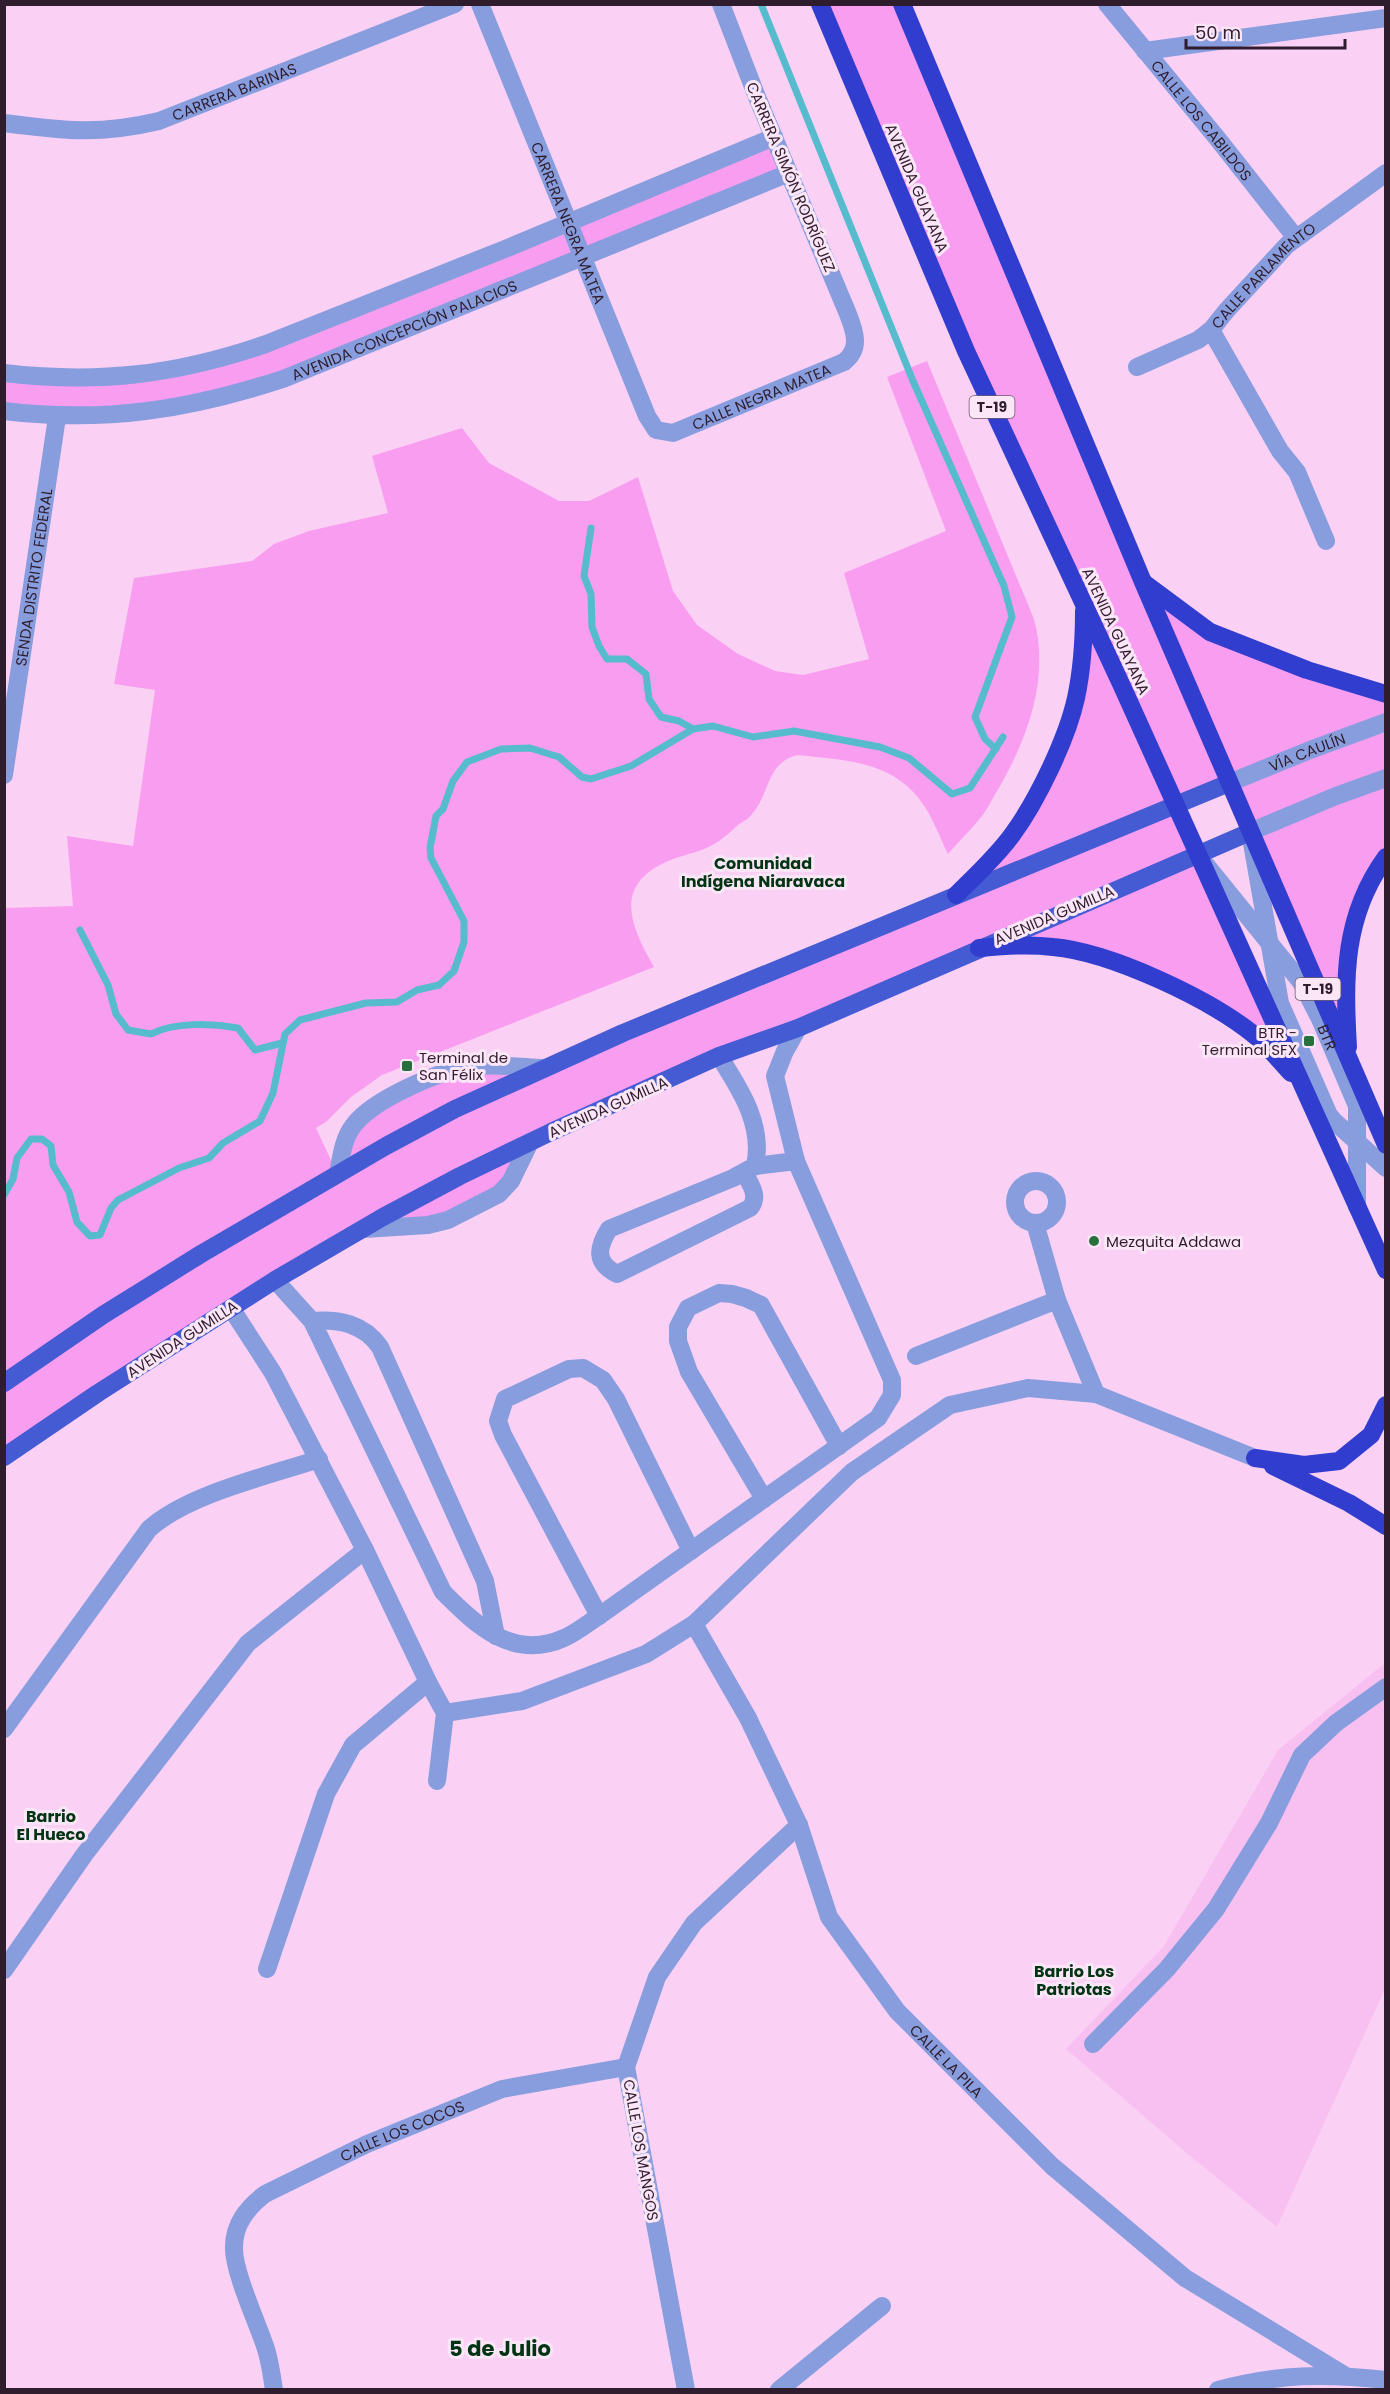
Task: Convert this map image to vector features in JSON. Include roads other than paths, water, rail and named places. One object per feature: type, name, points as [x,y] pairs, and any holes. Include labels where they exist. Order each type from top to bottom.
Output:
[{"type":"highway","name":"AVENIDA GUAYANA","points":[[820,4],[966,351],[1176,805],[1385,1270]]},
{"type":"highway","name":"T-19","points":[[902,4],[1143,582],[1386,1145]]},
{"type":"highway","points":[[1143,582],[1210,632],[1307,670],[1386,694]]},
{"type":"highway","points":[[956,895],[1012,835],[1031,805],[1064,733],[1076,699],[1084,632],[1083,603]]},
{"type":"highway","points":[[1349,1060],[1345,989],[1348,952],[1361,903],[1377,869],[1386,857]]},
{"type":"highway","points":[[979,948],[1020,945],[1054,946],[1086,953],[1166,983],[1232,1018],[1255,1035],[1303,1087]]},
{"type":"highway","points":[[1255,1458],[1304,1465],[1339,1461],[1371,1436],[1386,1405]]},
{"type":"highway","points":[[1255,1458],[1349,1503],[1386,1526]]},
{"type":"main road","points":[[4,1383],[103,1316],[201,1254],[455,1109],[544,1068],[1229,783]]},
{"type":"main road","name":"AVENIDA GUMILLA","points":[[4,1457],[98,1393],[275,1280],[460,1176],[719,1056],[798,1028],[1250,832]]},
{"type":"street","name":"CARRERA BARINAS","points":[[4,123],[66,131],[99,132],[159,121],[455,4]]},
{"type":"street","name":"CARRERA NEGRA MATEA","points":[[480,4],[647,416],[652,426],[665,433]]},
{"type":"street","name":"CARRERA SIMÓN RODRÍGUEZ","points":[[721,4],[848,314],[854,332],[854,350]]},
{"type":"street","name":"CALLE LOS CABILDOS","points":[[1107,4],[1296,238]]},
{"type":"street","points":[[1145,51],[1386,18]]},
{"type":"street","points":[[4,373],[67,379],[98,378],[151,374],[204,364],[266,344],[568,223],[774,137]]},
{"type":"street","name":"AVENIDA CONCEPCIÓN PALACIOS","points":[[4,411],[57,417],[153,412],[206,402],[283,380],[789,173]]},
{"type":"street","name":"CALLE PARLAMENTO","points":[[1137,367],[1186,347],[1211,330],[1260,273],[1296,238],[1386,173]]},
{"type":"street","points":[[1211,330],[1280,451],[1297,472],[1326,541]]},
{"type":"street","name":"CALLE NEGRA MATEA","points":[[665,433],[685,429],[843,362],[854,350]]},
{"type":"street","name":"SENDA DISTRITO FEDERAL","points":[[4,775],[57,417]]},
{"type":"street","name":"VÍA CAULÍN","points":[[1229,783],[1386,722]]},
{"type":"street","points":[[1250,832],[1386,778]]},
{"type":"street","name":"BTR","points":[[1250,832],[1280,1003],[1329,1115],[1386,1168]]},
{"type":"street","name":"BTR","points":[[1198,854],[1301,982],[1320,1019],[1355,1097],[1357,1207]]},
{"type":"street","points":[[275,1280],[312,1321],[443,1592],[473,1622],[496,1636],[516,1644],[544,1644],[564,1638],[599,1616],[878,1418],[892,1395],[892,1380],[796,1161],[775,1076],[798,1028]]},
{"type":"street","points":[[719,1056],[741,1090],[756,1129],[758,1151],[749,1169],[756,1197],[755,1202],[750,1208],[617,1274],[608,1270],[599,1254],[601,1242],[609,1229],[749,1169],[796,1161]]},
{"type":"street","points":[[338,1174],[346,1137],[353,1125],[374,1107],[414,1084],[450,1071],[476,1066],[544,1068]]},
{"type":"street","points":[[364,1229],[429,1225],[448,1220],[499,1194],[511,1181],[530,1142]]},
{"type":"street","points":[[1035,1222],[1057,1300],[1096,1394]]},
{"type":"street","points":[[764,1499],[689,1372],[682,1355],[678,1341],[678,1327],[688,1308],[719,1293],[739,1296],[761,1305],[839,1446]]},
{"type":"street","points":[[916,1356],[1057,1300]]},
{"type":"street","points":[[231,1308],[273,1372],[319,1459],[445,1713],[438,1781]]},
{"type":"street","points":[[312,1321],[326,1320],[355,1325],[371,1334],[380,1347],[485,1581],[496,1636]]},
{"type":"street","points":[[599,1616],[502,1435],[498,1421],[506,1400],[569,1369],[583,1368],[603,1380],[616,1399],[690,1551]]},
{"type":"street","points":[[445,1713],[522,1701],[646,1654],[694,1624],[852,1472],[950,1405],[1028,1388],[1096,1394],[1255,1458]]},
{"type":"street","points":[[4,1728],[149,1529],[162,1517],[203,1498],[319,1459]]},
{"type":"street","points":[[4,1970],[84,1856],[248,1643],[365,1550]]},
{"type":"street","name":"CALLE LA PILA","points":[[694,1624],[748,1718],[799,1825],[829,1917],[897,2011],[1052,2166],[1185,2278],[1344,2375]]},
{"type":"street","points":[[267,1969],[326,1794],[353,1745],[428,1682]]},
{"type":"street","points":[[1093,2044],[1167,1969],[1216,1909],[1269,1824],[1302,1755],[1336,1723],[1386,1687]]},
{"type":"street","name":"CALLE LOS MANGOS","points":[[686,2390],[626,2067],[657,1977],[694,1923],[799,1825]]},
{"type":"street","name":"CALLE LOS COCOS","points":[[274,2390],[267,2351],[237,2266],[234,2249],[240,2221],[251,2205],[265,2194],[367,2144],[502,2089],[626,2067]]},
{"type":"street","points":[[779,2390],[882,2306]]},
{"type":"street","points":[[1218,2390],[1301,2374],[1344,2375],[1386,2380]]},
{"type":"waterway","points":[[761,4],[913,381],[1004,586],[1012,617],[975,717],[985,739],[996,749]]},
{"type":"waterway","points":[[591,528],[584,576],[591,594],[592,627],[599,646],[607,659],[627,659],[646,674],[649,699],[661,717],[679,721],[693,729]]},
{"type":"waterway","points":[[4,1195],[13,1179],[17,1158],[31,1139],[42,1139],[51,1146],[53,1165],[69,1192],[77,1222],[90,1236],[100,1235],[111,1208],[118,1200],[179,1168],[209,1158],[223,1143],[260,1121],[273,1093],[285,1034],[300,1020],[366,1003],[397,1002],[417,990],[439,985],[454,971],[464,942],[464,921],[431,858],[430,848],[436,816],[443,809],[453,781],[467,762],[501,749],[530,748],[559,757],[582,777],[591,779],[631,766],[693,729],[713,726],[753,737],[794,731],[880,747],[909,758],[952,794],[970,788],[1003,737]]},
{"type":"waterway","points":[[80,930],[108,985],[116,1014],[128,1030],[151,1034],[171,1027],[217,1025],[238,1028],[255,1050],[282,1043]]},
{"type":"place","name":"BTR - Terminal SFX","points":[[1309,1041]]},
{"type":"place","name":"Terminal de San Félix","points":[[407,1066]]},
{"type":"place","name":"Mezquita Addawa","points":[[1094,1241]]},
{"type":"district","name":"Comunidad Indígena Niaravaca","points":[[763,872]]},
{"type":"district","name":"Barrio El Hueco","points":[[51,1825]]},
{"type":"district","name":"Barrio Los Patriotas","points":[[1074,1980]]},
{"type":"district","name":"5 de Julio","points":[[500,2348]]}]
